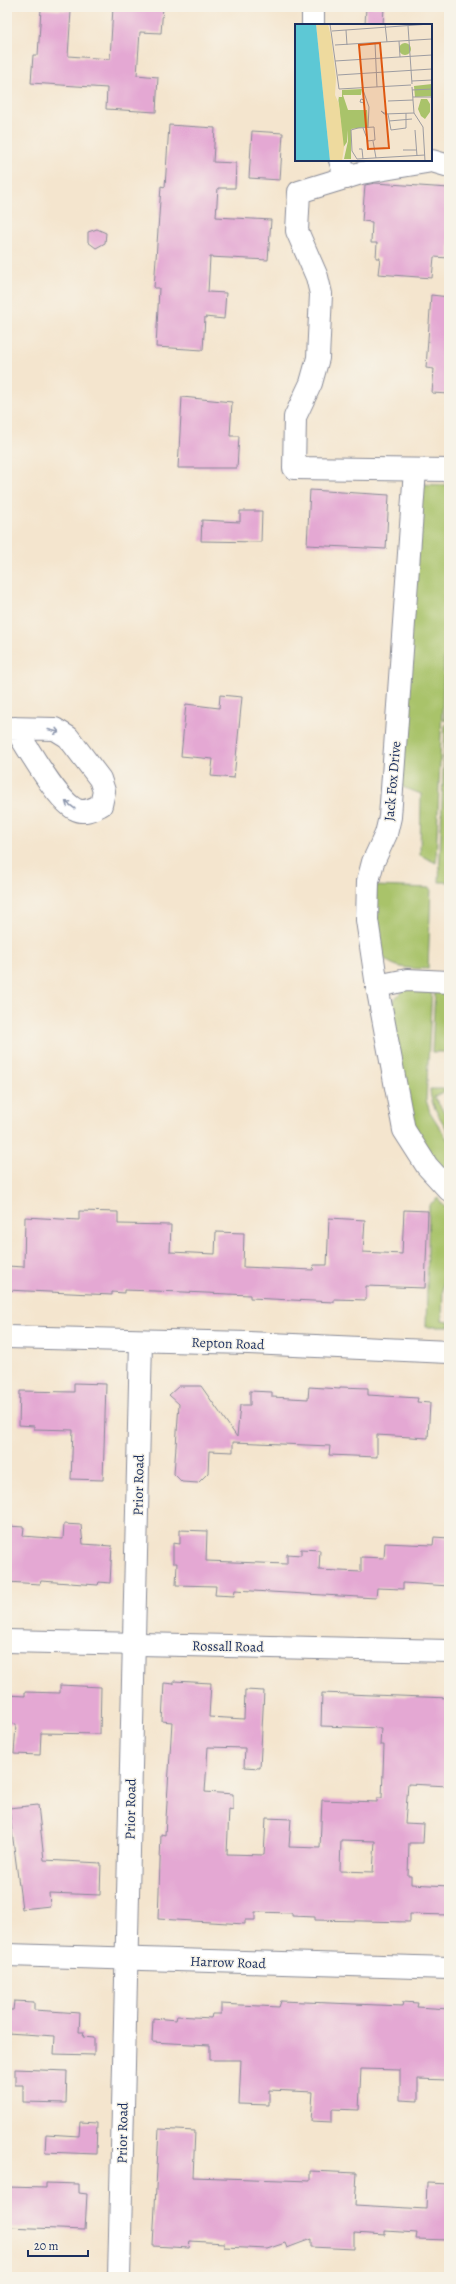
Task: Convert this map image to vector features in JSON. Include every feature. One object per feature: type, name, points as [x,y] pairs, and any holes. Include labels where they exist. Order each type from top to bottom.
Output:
[{"type":"street","points":[[313,7],[313,24]]},
{"type":"street","points":[[449,166],[432,161],[361,173],[343,169],[299,192],[297,231],[317,277],[321,294],[318,358],[311,383],[295,417],[294,468],[449,470]]},
{"type":"street","name":"Jack Fox Drive","points":[[415,470],[390,817],[386,834],[373,862],[368,881],[366,920],[404,1130],[427,1166],[449,1190]]},
{"type":"street","points":[[377,986],[407,980],[449,982]]},
{"type":"street","name":"Repton Road","points":[[7,1338],[141,1341],[449,1352]]},
{"type":"street","name":"Prior Road","points":[[119,2277],[141,1341]]},
{"type":"street","name":"Rossall Road","points":[[7,1641],[449,1651]]},
{"type":"street","name":"Harrow Road","points":[[7,1955],[449,1968]]},
{"type":"green space","points":[[417,484],[449,485],[449,535],[436,863],[420,855],[421,794],[400,786]]},
{"type":"green space","points":[[449,593],[449,719],[444,721]]},
{"type":"green space","points":[[449,723],[449,882],[439,882],[445,725]]},
{"type":"green space","points":[[375,886],[431,888],[428,969],[396,966],[380,954]]},
{"type":"green space","points":[[407,988],[432,988],[426,1100],[430,1112],[449,1142],[449,1178],[412,1129],[391,1010],[396,997]]},
{"type":"green space","points":[[435,988],[445,994],[449,1001],[447,1052],[432,1052]]},
{"type":"green space","points":[[430,1089],[449,1089],[434,1097],[449,1119],[449,1133],[434,1106],[430,1095]]},
{"type":"green space","points":[[438,1198],[449,1213],[445,1220],[442,1320],[449,1321],[449,1327],[426,1327],[429,1205]]},
{"type":"building","points":[[113,7],[163,7],[161,33],[140,32],[137,75],[158,77],[156,112],[106,109],[107,88],[31,83],[33,55],[38,55],[41,9],[71,11],[68,56],[110,59]]},
{"type":"building","points":[[366,7],[384,7],[383,24],[365,24]]},
{"type":"building","points":[[169,125],[215,128],[213,162],[236,163],[235,188],[218,188],[216,217],[271,220],[268,260],[210,257],[208,292],[226,293],[224,319],[205,317],[203,350],[156,347],[159,288],[154,288],[161,186],[165,187]]},
{"type":"building","points":[[252,131],[283,133],[280,180],[249,178]]},
{"type":"building","points":[[375,183],[449,188],[449,258],[434,257],[432,278],[378,274],[380,258],[376,258],[377,243],[371,243],[372,222],[362,221],[365,185]]},
{"type":"building","points":[[97,229],[106,233],[105,243],[96,248],[88,242],[88,232]]},
{"type":"building","points":[[431,295],[449,297],[449,394],[432,393],[434,369],[426,368]]},
{"type":"building","points":[[182,397],[232,402],[230,436],[239,436],[237,468],[178,468]]},
{"type":"building","points":[[310,490],[389,495],[386,549],[307,545]]},
{"type":"building","points":[[240,511],[262,511],[261,542],[201,541],[202,520],[240,522]]},
{"type":"building","points":[[220,695],[242,697],[234,778],[211,776],[213,759],[181,756],[186,704],[219,708]]},
{"type":"building","points":[[404,1210],[428,1211],[425,1288],[366,1286],[366,1300],[334,1299],[334,1302],[250,1298],[250,1295],[184,1292],[124,1290],[124,1293],[112,1292],[112,1295],[7,1290],[7,1266],[24,1267],[25,1217],[79,1220],[79,1211],[118,1212],[118,1224],[171,1225],[170,1252],[215,1254],[216,1232],[244,1233],[243,1267],[313,1270],[314,1265],[327,1265],[329,1218],[365,1220],[363,1252],[402,1254]]},
{"type":"building","points":[[74,1383],[106,1384],[103,1480],[71,1479],[73,1430],[34,1429],[34,1426],[19,1425],[20,1391],[74,1392]]},
{"type":"building","points":[[179,1386],[201,1386],[237,1437],[240,1405],[250,1405],[250,1391],[272,1392],[272,1397],[308,1399],[309,1387],[340,1389],[340,1387],[368,1388],[368,1395],[418,1398],[417,1402],[430,1403],[428,1438],[377,1435],[377,1457],[329,1455],[330,1446],[233,1442],[233,1452],[209,1451],[208,1473],[198,1483],[182,1482],[174,1474],[179,1404],[169,1395]]},
{"type":"building","points":[[64,1524],[81,1525],[83,1544],[112,1546],[110,1583],[99,1582],[98,1585],[41,1581],[40,1584],[7,1582],[7,1526],[24,1527],[23,1536],[63,1539]]},
{"type":"building","points":[[180,1530],[207,1531],[206,1561],[287,1564],[287,1554],[301,1555],[301,1549],[320,1550],[319,1570],[361,1572],[361,1557],[384,1558],[385,1543],[433,1545],[434,1537],[449,1538],[449,1586],[403,1583],[403,1589],[377,1588],[376,1598],[235,1590],[234,1596],[215,1595],[216,1586],[176,1585],[177,1563],[173,1563],[173,1543],[180,1544]]},
{"type":"building","points":[[174,1681],[211,1683],[209,1717],[244,1719],[245,1690],[264,1691],[260,1768],[244,1767],[245,1748],[208,1747],[205,1792],[233,1794],[233,1810],[229,1809],[227,1854],[264,1855],[266,1818],[291,1819],[289,1847],[320,1848],[322,1800],[377,1802],[377,1798],[382,1798],[384,1745],[380,1745],[381,1728],[321,1726],[322,1693],[449,1698],[449,1786],[408,1784],[405,1823],[424,1824],[423,1843],[409,1843],[408,1876],[411,1876],[411,1884],[449,1886],[449,1915],[410,1914],[410,1922],[315,1920],[315,1917],[292,1916],[292,1913],[255,1912],[255,1920],[245,1920],[245,1924],[158,1919],[161,1834],[165,1835],[172,1722],[162,1721],[164,1683],[174,1684]],"holes":[[[341,1840],[375,1841],[373,1872],[340,1871]]]},
{"type":"building","points":[[60,1685],[101,1687],[100,1734],[41,1733],[40,1755],[14,1754],[16,1724],[7,1723],[7,1695],[25,1696],[25,1692],[60,1693]]},
{"type":"building","points":[[38,1805],[44,1860],[101,1863],[100,1895],[49,1893],[50,1906],[22,1909],[9,1808]]},
{"type":"building","points":[[14,2001],[34,2002],[34,2010],[80,2013],[79,2032],[84,2032],[83,2037],[94,2038],[94,2055],[54,2054],[55,2036],[7,2033],[7,2010],[13,2010]]},
{"type":"building","points":[[281,2001],[402,2006],[403,2002],[418,2003],[417,2007],[449,2009],[449,2075],[447,2075],[447,2080],[418,2079],[418,2101],[400,2100],[400,2070],[361,2069],[359,2110],[332,2109],[332,2122],[311,2121],[313,2092],[269,2090],[269,2105],[239,2104],[241,2060],[210,2060],[210,2045],[152,2042],[153,2018],[176,2020],[177,2016],[211,2018],[212,2014],[221,2014],[221,2004],[279,2007]]},
{"type":"building","points":[[15,2069],[67,2071],[66,2103],[23,2102],[23,2085],[15,2085]]},
{"type":"building","points":[[80,2122],[97,2123],[96,2154],[45,2152],[46,2134],[79,2136]]},
{"type":"building","points":[[159,2129],[195,2131],[193,2177],[310,2181],[310,2171],[357,2173],[355,2205],[426,2209],[427,2183],[449,2184],[449,2240],[416,2239],[417,2233],[385,2231],[385,2235],[354,2233],[354,2249],[311,2247],[311,2239],[287,2248],[285,2243],[267,2249],[224,2247],[224,2243],[190,2241],[189,2248],[153,2246]]},
{"type":"building","points":[[46,2183],[79,2184],[79,2193],[87,2194],[85,2230],[7,2227],[7,2187],[46,2188]]}]
